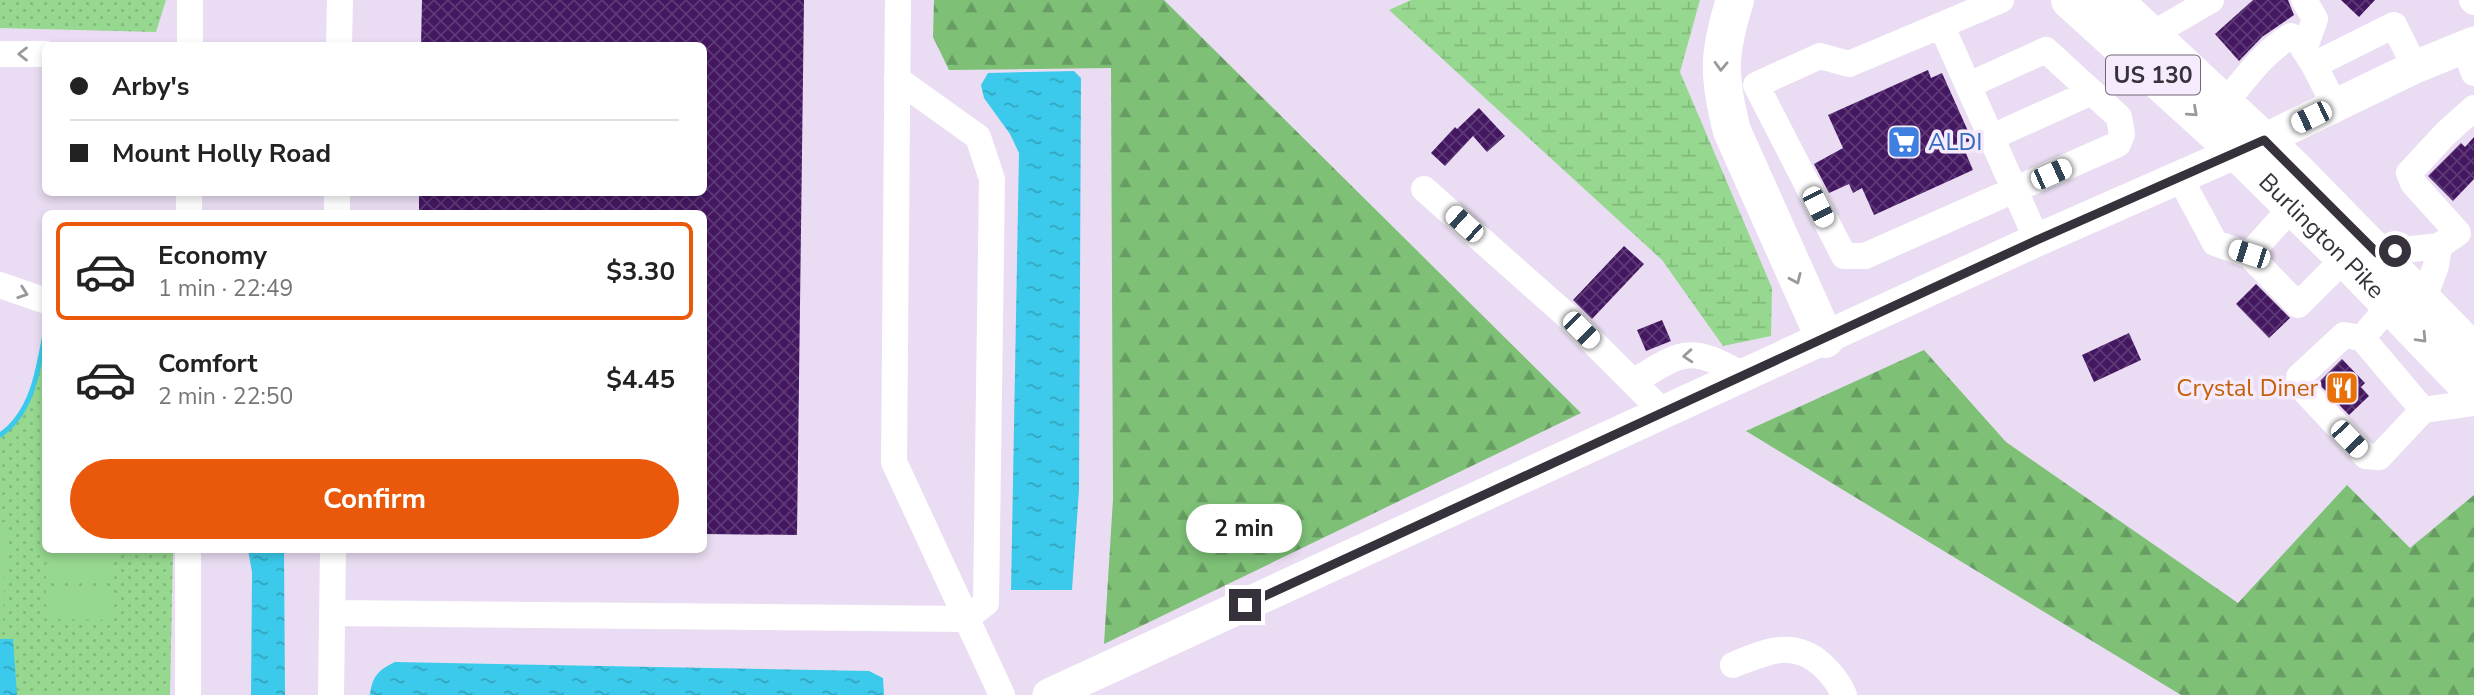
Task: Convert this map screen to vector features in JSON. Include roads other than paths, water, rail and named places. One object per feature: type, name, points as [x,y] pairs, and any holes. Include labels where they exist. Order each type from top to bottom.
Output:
[{"type":"highway","points":[[1735,0],[1723,40],[1720,70],[1724,101],[1732,131],[1825,339]]},
{"type":"highway","name":"Burlington Pike","points":[[2070,0],[2250,145],[2406,302],[2474,392]]},
{"type":"highway","name":"Burlington Pike","points":[[2113,0],[2225,103],[2292,207],[2361,256]]},
{"type":"highway","name":"Burlington Pike","points":[[2406,302],[2474,353]]},
{"type":"main road","points":[[1049,695],[2415,67],[2471,54]]},
{"type":"street","points":[[190,0],[190,42]]},
{"type":"street","points":[[339,42],[340,0]]},
{"type":"street","points":[[898,0],[894,462],[1002,695]]},
{"type":"street","points":[[1969,85],[2046,50],[2119,117],[2122,134],[2118,144],[1865,257],[1844,256],[1756,85],[1820,56],[1849,64],[2001,0]]},
{"type":"street","points":[[2151,35],[2211,0]]},
{"type":"street","points":[[2304,0],[2315,19],[2309,57]]},
{"type":"street","points":[[2309,57],[2394,25],[2415,67]]},
{"type":"street","points":[[1942,27],[2037,240]]},
{"type":"street","points":[[2225,103],[2249,74],[2282,41],[2291,36],[2298,40],[2309,57],[2335,106]]},
{"type":"street","points":[[0,54],[42,54]]},
{"type":"street","points":[[332,613],[965,619],[986,603],[992,179],[978,137],[897,79]]},
{"type":"street","points":[[1992,136],[2092,92]]},
{"type":"street","points":[[2413,180],[2445,134],[2474,108]]},
{"type":"street","points":[[2413,180],[2474,122]]},
{"type":"street","points":[[2179,176],[2215,243],[2249,254],[2298,305],[2361,256],[2457,233]]},
{"type":"street","points":[[2413,180],[2457,233]]},
{"type":"street","points":[[1424,189],[1564,313],[1664,413]]},
{"type":"street","points":[[2249,254],[2292,207]]},
{"type":"street","points":[[2362,338],[2406,302],[2436,267],[2457,233]]},
{"type":"street","points":[[0,285],[42,300]]},
{"type":"street","points":[[2423,410],[2362,338],[2344,335],[2299,377],[2300,386],[2366,456],[2379,457],[2423,410],[2474,403]]},
{"type":"street","points":[[1633,382],[1673,358],[1691,353],[1713,358],[1745,376]]},
{"type":"street","points":[[188,553],[188,695]]},
{"type":"street","points":[[331,695],[332,553]]},
{"type":"street","points":[[1733,665],[1772,651],[1788,649],[1804,652],[1832,673],[1844,695]]},
{"type":"water","points":[[1074,71],[1081,78],[1079,490],[1072,590],[1011,590],[1019,153],[1010,134],[984,98],[981,85],[988,73]]},
{"type":"water","points":[[249,553],[284,553],[285,695],[251,695],[252,572]]},
{"type":"water","points":[[0,639],[13,639],[17,695],[0,695]]},
{"type":"water","points":[[395,662],[869,671],[883,678],[884,695],[370,695],[377,675]]},
{"type":"waterway","points":[[0,435],[21,414],[28,401],[42,348]]},
{"type":"place","name":"ALDI","points":[[1904,142]]},
{"type":"place","name":"Crystal Diner","points":[[2342,388]]}]
